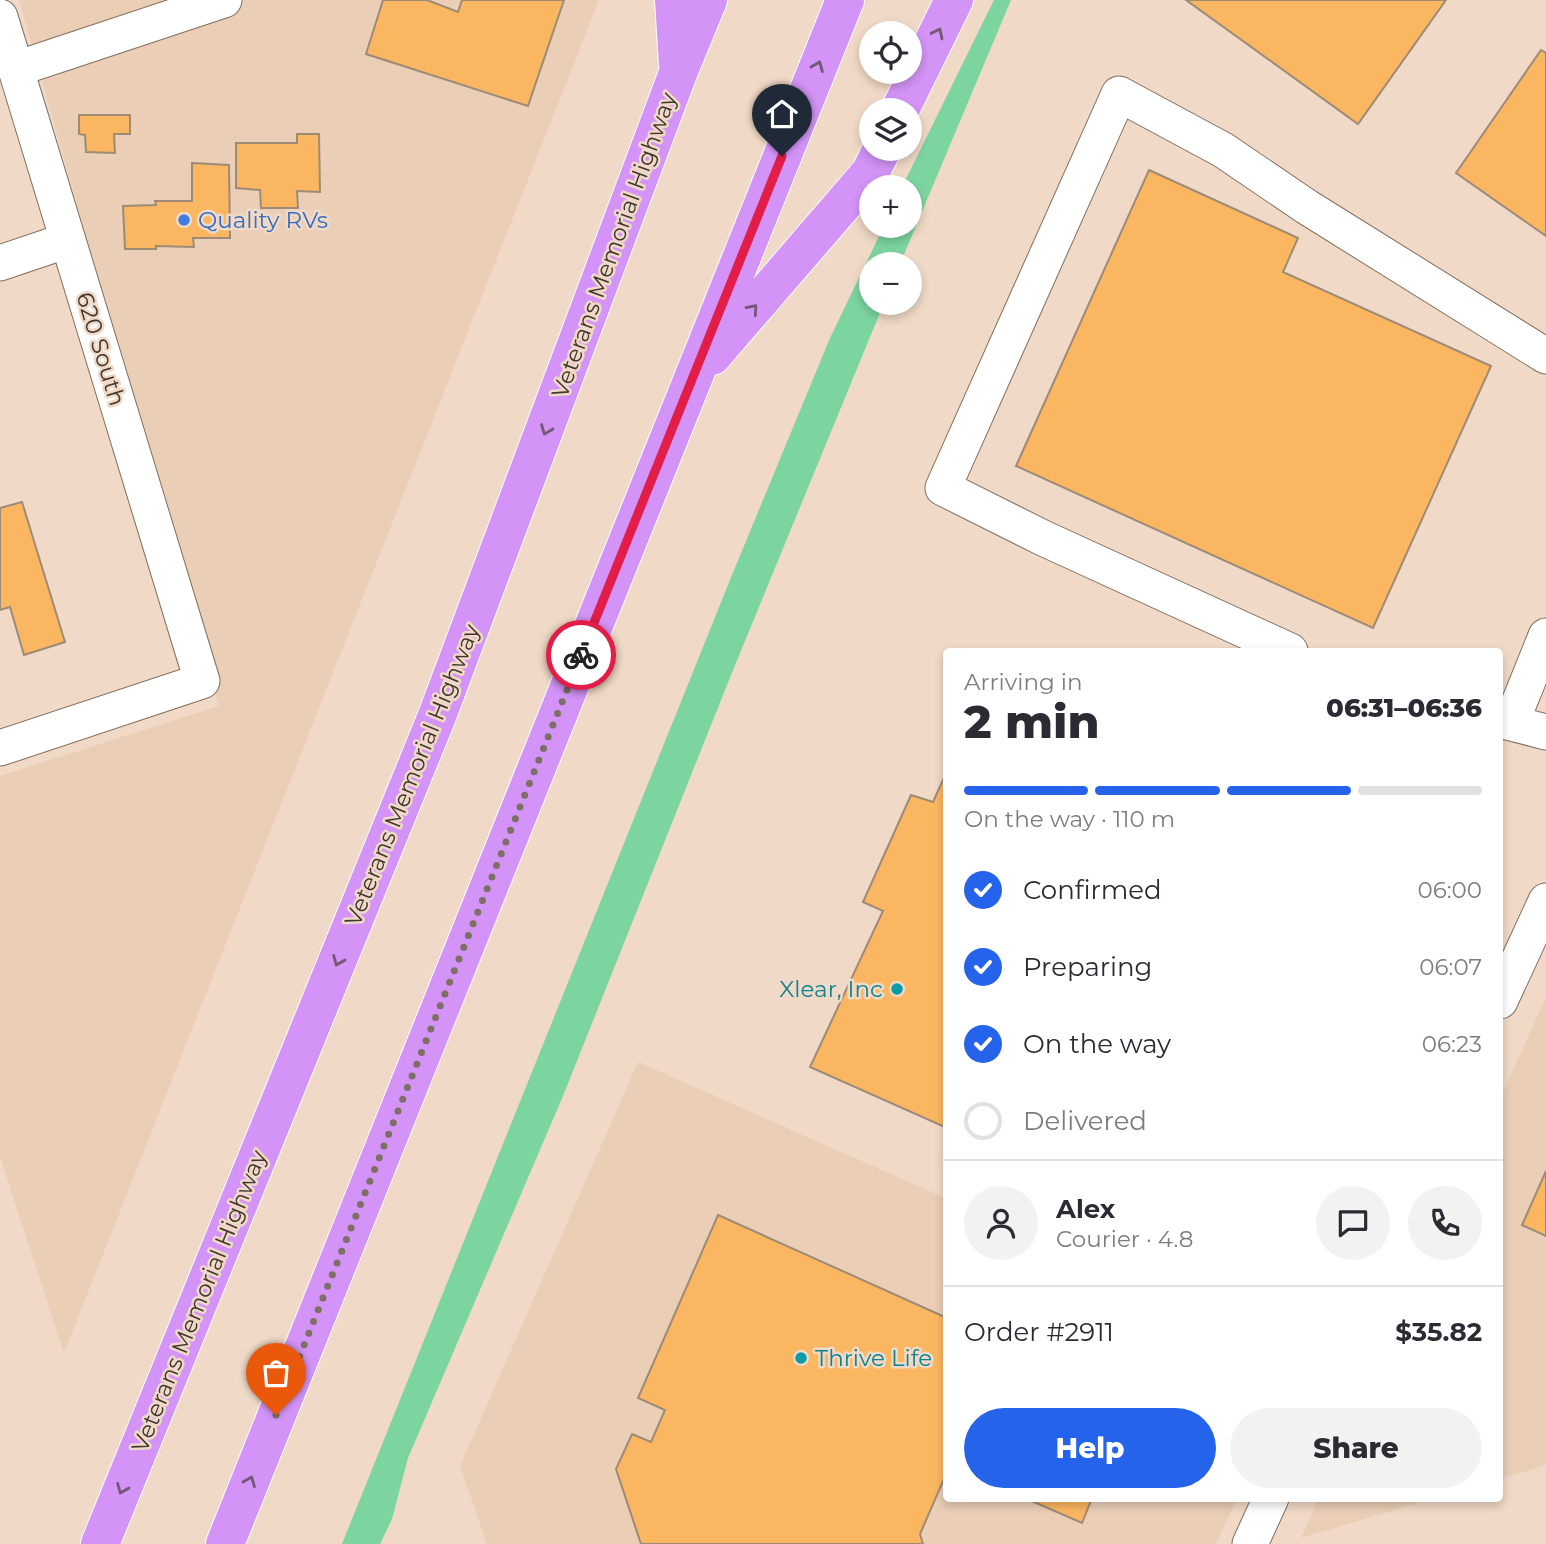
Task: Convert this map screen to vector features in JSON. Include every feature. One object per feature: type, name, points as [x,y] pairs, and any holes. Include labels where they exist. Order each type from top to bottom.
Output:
[{"type":"highway","points":[[674,0],[678,74]]},
{"type":"highway","name":"Veterans Memorial Highway","points":[[100,1544],[437,716],[708,0]]},
{"type":"highway","points":[[225,1544],[845,0]]},
{"type":"highway","points":[[906,98],[954,0]]},
{"type":"highway","points":[[692,379],[870,173],[876,161]]},
{"type":"street","points":[[16,69],[225,0]]},
{"type":"street","name":"620 South","points":[[0,18],[202,681],[0,748]]},
{"type":"street","points":[[1283,648],[1042,538],[943,488],[1119,94],[1223,150],[1307,207],[1546,356]]},
{"type":"street","points":[[0,263],[68,240]]},
{"type":"street","points":[[1546,636],[1505,721],[1546,732]]},
{"type":"street","points":[[1503,994],[1546,901]]},
{"type":"street","points":[[1250,1544],[1269,1502]]},
{"type":"shaded area","points":[[19,0],[599,0],[64,1353],[0,1157],[0,776],[219,706]]},
{"type":"shaded area","points":[[1546,997],[1546,1465],[1503,1478],[1503,1092]]},
{"type":"shaded area","points":[[638,1062],[943,1197],[943,1502],[1235,1502],[1216,1544],[487,1544],[460,1466]]},
{"type":"shaded area","points":[[1317,1502],[1421,1502],[1301,1538]]},
{"type":"green space","points":[[994,0],[1011,0],[922,212],[922,175],[908,175],[915,161],[922,161],[922,146]]},
{"type":"green space","points":[[878,238],[911,238],[905,252],[871,252]]},
{"type":"green space","points":[[859,278],[859,315],[879,315],[733,670],[563,1096],[408,1458],[392,1519],[380,1544],[342,1544],[732,575],[830,338]]},
{"type":"building","points":[[383,0],[427,0],[458,12],[462,0],[564,0],[528,106],[366,54]]},
{"type":"building","points":[[1186,0],[1446,0],[1358,124]]},
{"type":"building","points":[[1541,50],[1546,53],[1546,236],[1456,173]]},
{"type":"building","points":[[79,115],[130,115],[130,134],[114,134],[115,153],[86,152],[85,135],[79,134]]},
{"type":"building","points":[[297,134],[319,134],[320,192],[297,191],[298,208],[261,208],[260,190],[236,188],[236,143],[297,143]]},
{"type":"building","points":[[192,163],[229,165],[230,238],[193,238],[194,247],[156,246],[156,249],[125,249],[123,206],[156,205],[155,201],[192,201]]},
{"type":"building","points":[[1149,170],[1298,238],[1283,272],[1491,366],[1373,628],[1016,466]]},
{"type":"building","points":[[22,502],[65,642],[24,655],[10,607],[0,610],[0,508]]},
{"type":"building","name":"Xlear, Inc","points":[[943,780],[943,1126],[810,1067],[883,911],[863,902],[911,795],[933,802]]},
{"type":"building","points":[[1546,1171],[1546,1236],[1522,1225]]},
{"type":"building","name":"Thrive Life","points":[[718,1215],[943,1316],[943,1481],[920,1534],[923,1544],[641,1544],[616,1469],[632,1434],[651,1442],[665,1410],[638,1398]]},
{"type":"building","points":[[1034,1502],[1090,1502],[1082,1523]]},
{"type":"way so far","points":[[276,1415],[581,655]]},
{"type":"place","name":"Quality RVs","points":[[184,220]]},
{"type":"place","name":"Xlear, Inc","points":[[897,989]]},
{"type":"place","name":"Thrive Life","points":[[801,1358]]},
{"type":"route","points":[[581,655],[782,156]]}]
